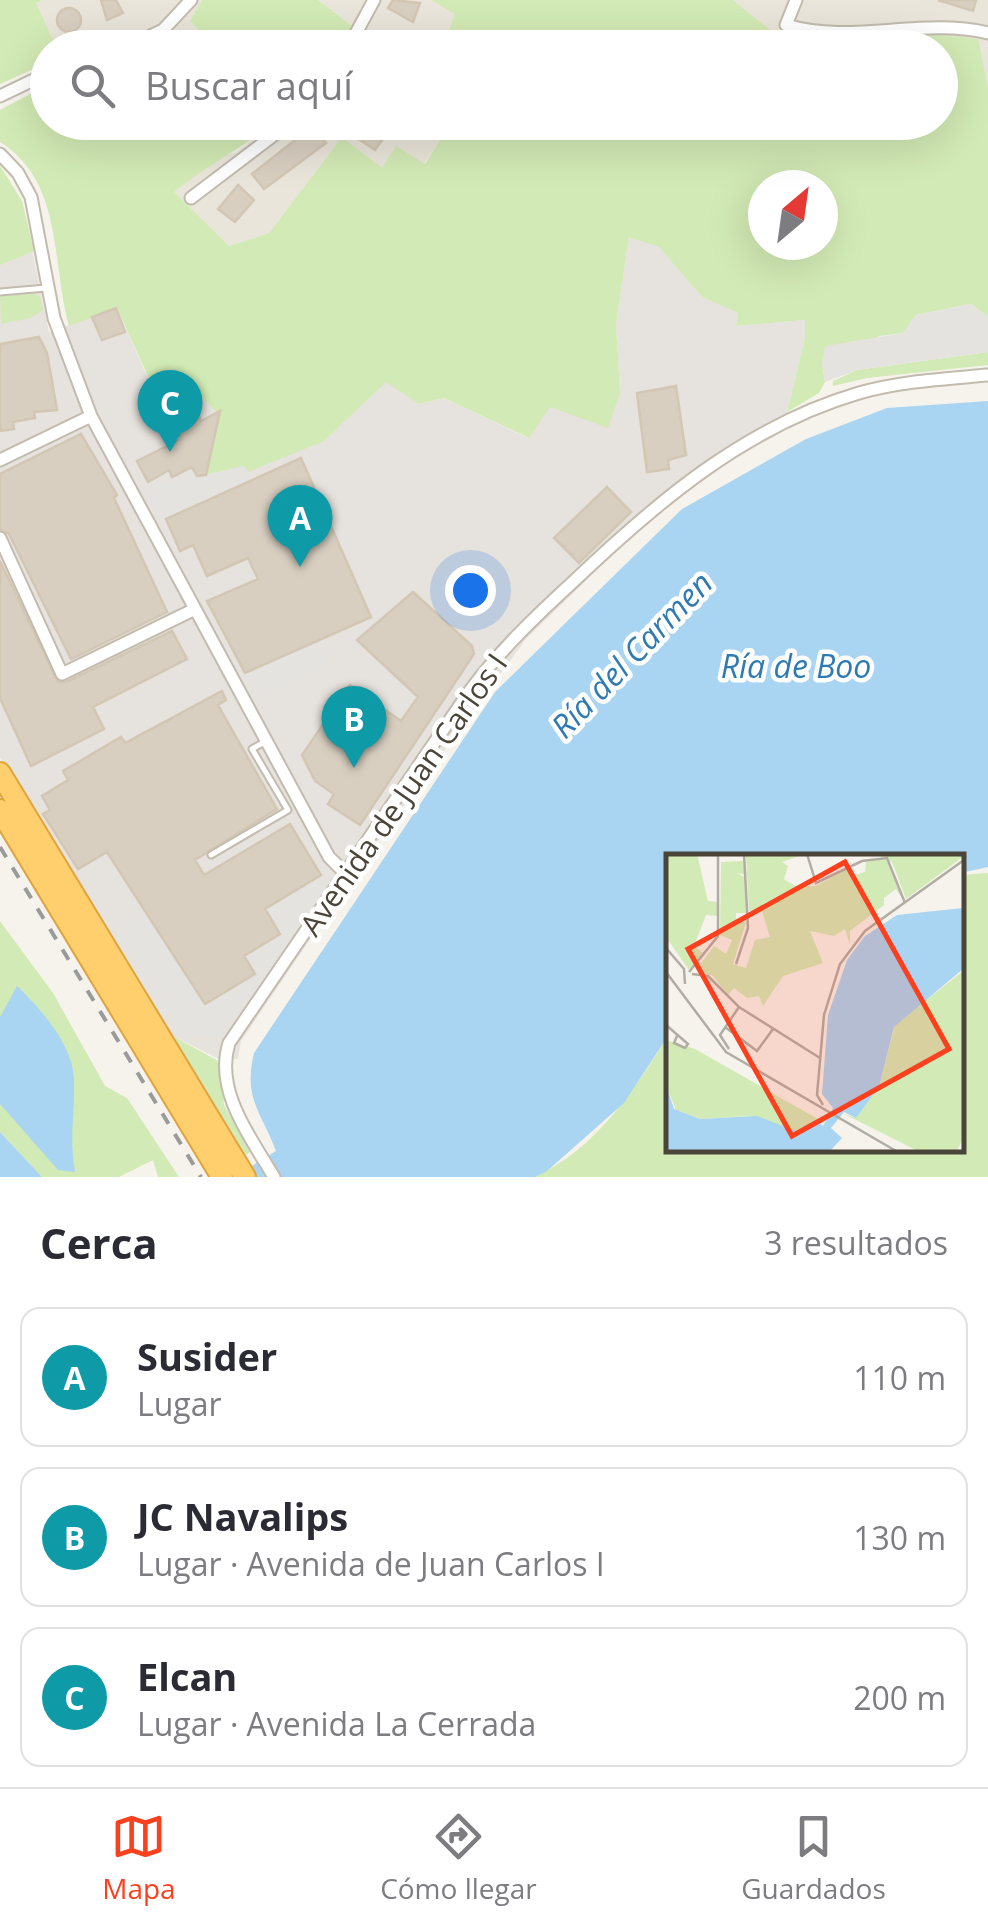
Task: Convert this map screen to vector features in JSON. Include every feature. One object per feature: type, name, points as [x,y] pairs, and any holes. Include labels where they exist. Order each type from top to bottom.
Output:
[{"type":"highway","points":[[0,772],[230,1171]]},
{"type":"highway","points":[[0,810],[230,1171]]},
{"type":"street","points":[[163,30],[191,0]]},
{"type":"street","points":[[358,30],[374,0]]},
{"type":"street","points":[[796,0],[786,25],[801,30]]},
{"type":"street","points":[[894,30],[935,27],[988,33]]},
{"type":"street","points":[[0,96],[30,82]]},
{"type":"street","points":[[192,198],[268,140]]},
{"type":"street","points":[[3,159],[36,210],[63,348],[90,416],[329,857],[346,874]]},
{"type":"street","name":"Avenida de Juan Carlos I","points":[[274,1177],[230,1094],[226,1062],[229,1043],[478,680],[556,597],[657,503],[762,435],[826,404],[897,384],[988,375]]},
{"type":"street","points":[[0,460],[90,416]]},
{"type":"street","points":[[0,538],[62,674],[195,610]]},
{"type":"lane","points":[[0,292],[49,288]]},
{"type":"lane","points":[[212,855],[288,810],[252,749],[266,741]]},
{"type":"shaded area","points":[[202,0],[190,21],[198,30],[48,30],[35,3]]},
{"type":"shaded area","points":[[318,0],[431,0],[456,13],[450,30],[349,30],[352,26]]},
{"type":"shaded area","points":[[733,0],[988,0],[988,88],[958,60],[958,30],[770,30]]},
{"type":"shaded area","points":[[252,140],[340,140],[269,233],[229,246],[173,192],[215,158],[237,152]]},
{"type":"shaded area","points":[[346,140],[440,140],[424,164],[382,169]]},
{"type":"shaded area","points":[[0,166],[22,201],[49,332],[117,308],[154,392],[185,379],[219,415],[207,475],[324,441],[386,381],[419,404],[444,398],[528,438],[549,407],[620,393],[616,324],[629,237],[659,246],[702,297],[738,313],[736,326],[805,320],[805,338],[782,432],[723,465],[652,516],[526,639],[364,860],[241,1041],[238,1059],[217,1058],[173,1036],[0,758]]},
{"type":"shaded area","points":[[971,304],[988,317],[988,352],[857,370],[825,382],[825,346],[903,333],[916,315]]},
{"type":"shaded area","points":[[244,466],[254,479],[161,521],[144,489]]},
{"type":"shaded area","points":[[319,640],[329,662],[255,695],[251,688],[254,685],[243,674]]},
{"type":"shaded area","points":[[321,875],[329,885],[219,1039],[191,1034],[174,1023],[116,928],[148,910],[255,974],[244,956],[280,934],[265,909]]},
{"type":"green space","points":[[0,0],[42,0],[36,3],[48,30],[30,30],[30,71],[0,84]]},
{"type":"green space","points":[[202,0],[318,0],[352,26],[349,30],[198,30],[190,21]]},
{"type":"green space","points":[[431,0],[733,0],[770,30],[449,30],[455,14]]},
{"type":"green space","points":[[958,36],[978,39],[988,88],[988,317],[971,304],[916,315],[903,333],[880,336],[822,363],[825,382],[819,393],[787,412],[805,338],[805,320],[736,326],[738,313],[702,297],[659,247],[629,237],[616,324],[620,393],[608,428],[550,407],[529,438],[444,398],[419,404],[386,382],[324,441],[248,472],[243,466],[206,475],[219,415],[185,379],[155,392],[117,308],[69,326],[45,201],[21,159],[0,142],[0,110],[30,94],[30,140],[250,140],[174,192],[229,246],[269,233],[340,140],[346,140],[382,168],[396,146],[425,164],[440,140],[958,140]]},
{"type":"green space","points":[[0,166],[22,201],[34,251],[0,265]]},
{"type":"green space","points":[[0,296],[40,296],[43,310],[30,318],[1,324]]},
{"type":"green space","points":[[988,352],[988,365],[867,378],[833,386],[833,381],[857,370]]},
{"type":"green space","points":[[988,873],[988,1177],[534,1177],[594,1135],[627,1098],[666,1039],[666,1152],[963,1152],[963,875]]},
{"type":"green space","points":[[0,921],[53,993],[105,1086],[127,1098],[179,1177],[158,1177],[153,1160],[119,1177],[42,1177],[0,1132]]},
{"type":"green space","points":[[173,1036],[220,1062],[224,1105],[250,1152],[246,1155]]},
{"type":"water","name":"Ría de Boo","points":[[988,401],[988,867],[963,873],[963,854],[666,854],[666,1039],[624,1103],[547,1171],[535,1177],[234,1177],[276,1151],[252,1094],[254,1053],[495,692],[682,509],[806,439],[887,408]]},
{"type":"water","points":[[17,986],[54,1028],[68,1053],[74,1079],[75,1172],[58,1170],[0,1104],[0,1017]]},
{"type":"water","points":[[0,1132],[42,1177],[0,1177]]},
{"type":"building","points":[[101,0],[116,0],[123,13],[107,20]]},
{"type":"building","points":[[393,0],[420,3],[413,22],[388,8]]},
{"type":"building","points":[[938,0],[976,0],[973,11]]},
{"type":"building","points":[[65,9],[73,9],[80,16],[80,24],[74,30],[64,30],[58,24],[58,16]]},
{"type":"building","points":[[295,140],[326,143],[264,189],[252,174]]},
{"type":"building","points":[[360,140],[382,140],[375,150]]},
{"type":"building","points":[[238,185],[254,200],[235,222],[218,209]]},
{"type":"building","points":[[116,308],[125,332],[102,340],[92,317]]},
{"type":"building","points":[[39,337],[47,353],[57,410],[34,412],[35,418],[13,422],[14,429],[0,431],[0,344]]},
{"type":"building","points":[[185,379],[201,421],[220,411],[206,475],[197,476],[192,467],[172,477],[169,470],[148,482],[137,461],[181,439],[158,392]]},
{"type":"building","points":[[676,386],[686,455],[668,460],[669,469],[647,472],[637,393]]},
{"type":"building","points":[[81,434],[117,495],[114,498],[167,612],[71,659],[9,534],[0,529],[0,474]]},
{"type":"building","points":[[301,458],[371,617],[245,673],[207,601],[258,579],[248,558],[207,576],[193,545],[180,551],[166,519]]},
{"type":"building","points":[[607,487],[631,512],[579,563],[554,538]]},
{"type":"building","points":[[0,561],[58,682],[66,682],[172,631],[187,659],[93,707],[104,729],[31,766],[0,698]]},
{"type":"building","points":[[413,592],[472,646],[474,654],[360,825],[328,804],[334,794],[315,781],[302,755],[350,685],[401,721],[418,697],[357,640]]},
{"type":"building","points":[[222,691],[226,700],[218,705],[277,809],[195,860],[204,875],[290,824],[321,875],[265,909],[280,934],[244,956],[255,974],[205,1004],[107,852],[78,869],[43,814],[50,810],[42,796],[68,780],[63,771],[121,737],[125,743]]},
{"type":"railway","points":[[0,847],[201,1177]]},
{"type":"place","name":"Elcan","points":[[170,452]]},
{"type":"place","name":"Susider","points":[[300,567]]},
{"type":"place","name":"JC Navalips","points":[[354,768]]},
{"type":"water label","name":"Ría del Carmen","points":[[631,654]]}]
